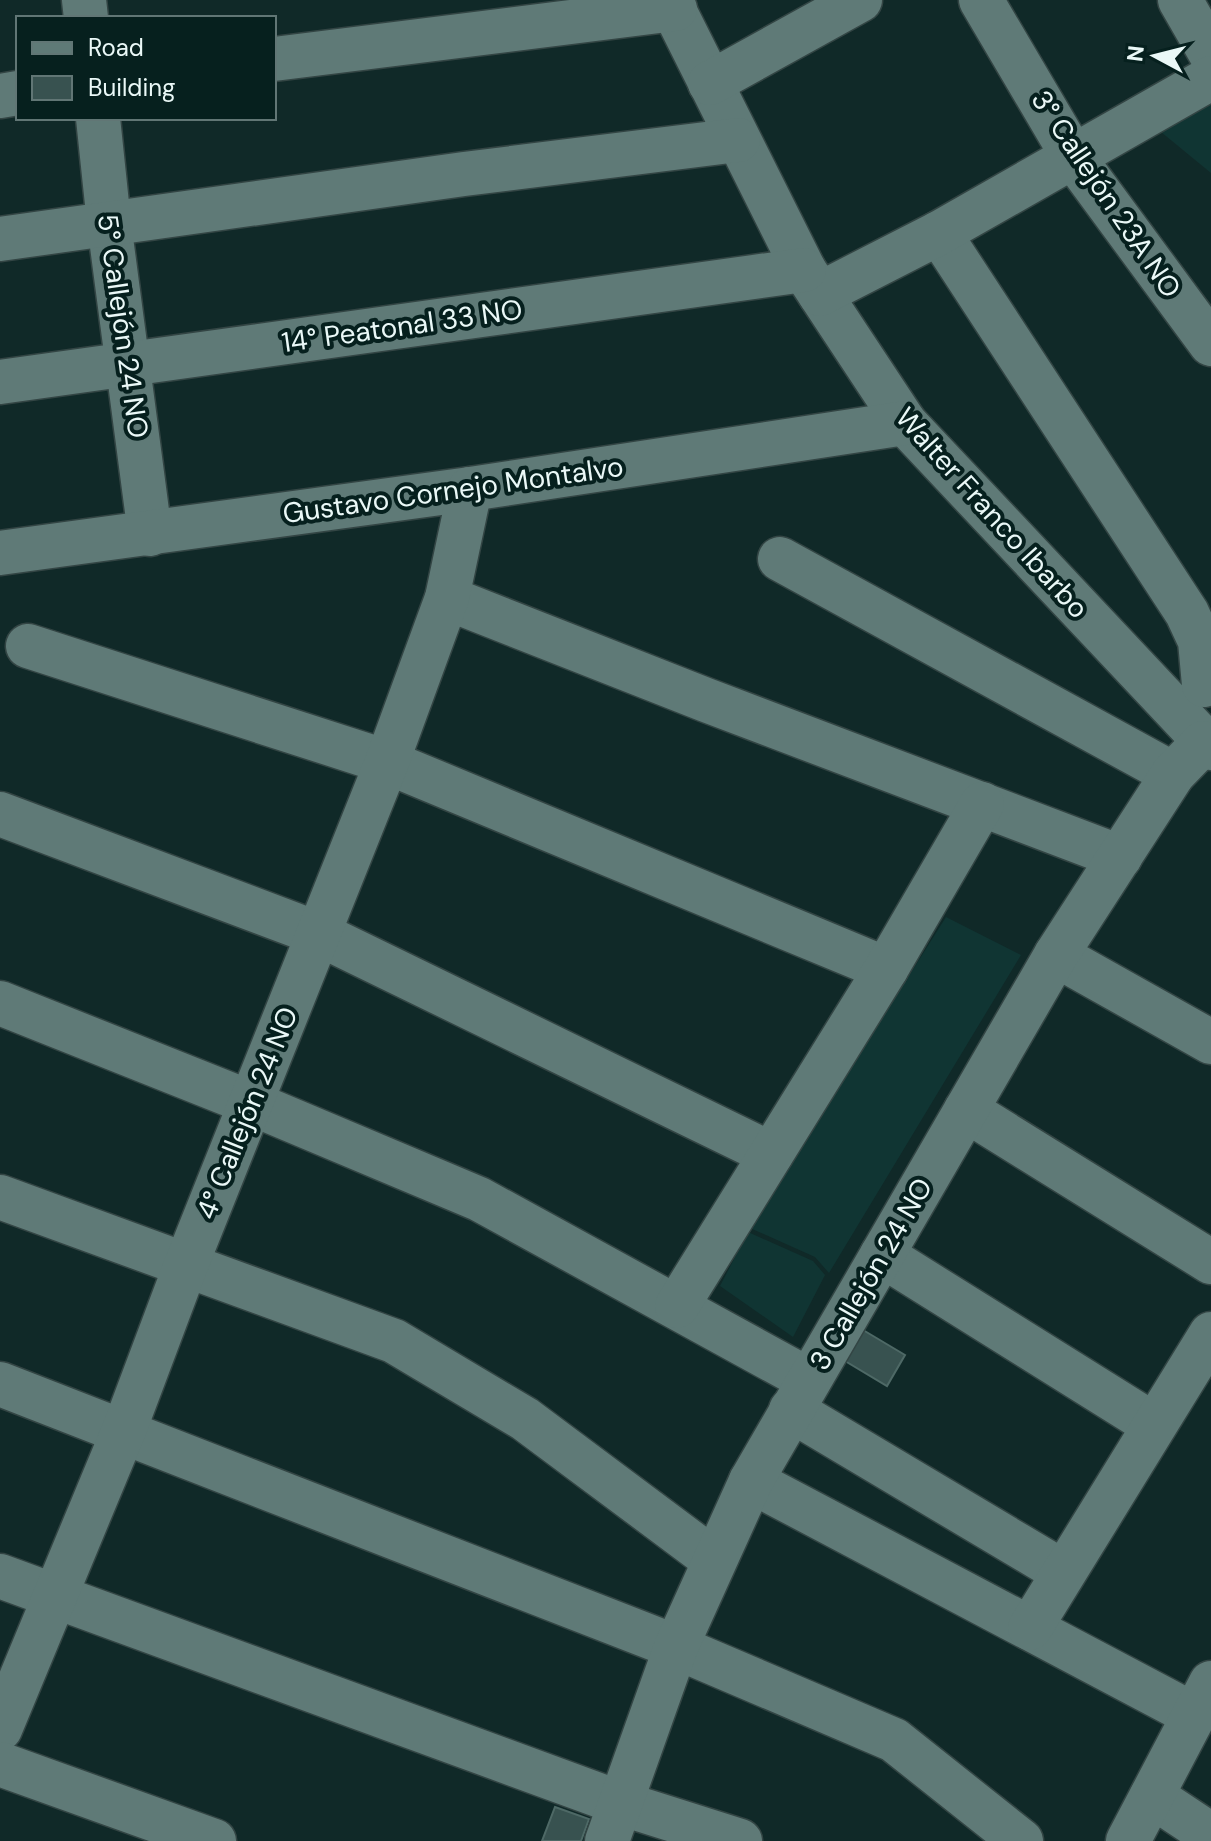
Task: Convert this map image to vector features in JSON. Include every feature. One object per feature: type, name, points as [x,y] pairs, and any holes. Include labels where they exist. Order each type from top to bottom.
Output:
[{"type":"street","points":[[710,83],[860,0]]},
{"type":"street","name":"3° Callejón 23A NO","points":[[981,0],[1074,158],[1211,344]]},
{"type":"street","points":[[1180,0],[1211,54]]},
{"type":"street","points":[[276,59],[672,5]]},
{"type":"street","name":"Walter Franco Ibarbo","points":[[672,5],[812,282],[905,423],[1207,746]]},
{"type":"street","name":"14° Peatonal 33 NO","points":[[0,382],[812,282],[939,233],[1211,78]]},
{"type":"street","name":"5° Callejón 24 NO","points":[[98,120],[150,534]]},
{"type":"street","points":[[0,239],[738,140]]},
{"type":"street","points":[[939,233],[1187,613],[1200,641],[1207,682],[1207,746]]},
{"type":"street","name":"Gustavo Cornejo Montalvo","points":[[0,553],[470,489],[905,423]]},
{"type":"street","name":"4° Callejón 24 NO","points":[[0,1729],[124,1430],[186,1265],[387,762],[447,598],[470,489]]},
{"type":"street","points":[[780,559],[1173,774]]},
{"type":"street","points":[[447,598],[1120,857]]},
{"type":"street","points":[[28,646],[387,762],[886,969]]},
{"type":"street","name":"3 Callejón 24 NO","points":[[613,1822],[676,1647],[751,1481],[1056,955],[1173,774],[1207,746]]},
{"type":"street","points":[[677,1306],[886,969],[982,804]]},
{"type":"street","points":[[0,814],[319,934],[771,1154]]},
{"type":"street","points":[[1056,955],[1211,1042]]},
{"type":"street","points":[[0,1003],[251,1103],[479,1199],[677,1306],[800,1395],[1063,1572]]},
{"type":"street","points":[[966,1110],[1211,1262]]},
{"type":"street","points":[[0,1197],[394,1341],[525,1419],[714,1560]]},
{"type":"street","points":[[882,1255],[1154,1425]]},
{"type":"street","points":[[1030,1628],[1211,1334]]},
{"type":"street","points":[[0,1384],[676,1647],[894,1740],[1021,1841]]},
{"type":"street","points":[[751,1481],[1030,1628],[1203,1699],[1128,1841]]},
{"type":"street","points":[[0,1576],[613,1822],[740,1841]]},
{"type":"street","points":[[0,1764],[214,1841]]},
{"type":"street","points":[[1152,1796],[1211,1835]]},
{"type":"shaded area","points":[[1211,95],[1211,173],[1155,127]]},
{"type":"shaded area","points":[[946,917],[1021,955],[829,1273],[815,1257],[750,1228]]},
{"type":"shaded area","points":[[748,1232],[813,1261],[825,1275],[793,1337],[720,1286]]},
{"type":"building","points":[[858,1327],[905,1355],[887,1386],[840,1358]]},
{"type":"building","points":[[555,1807],[589,1819],[581,1841],[542,1841]]}]
